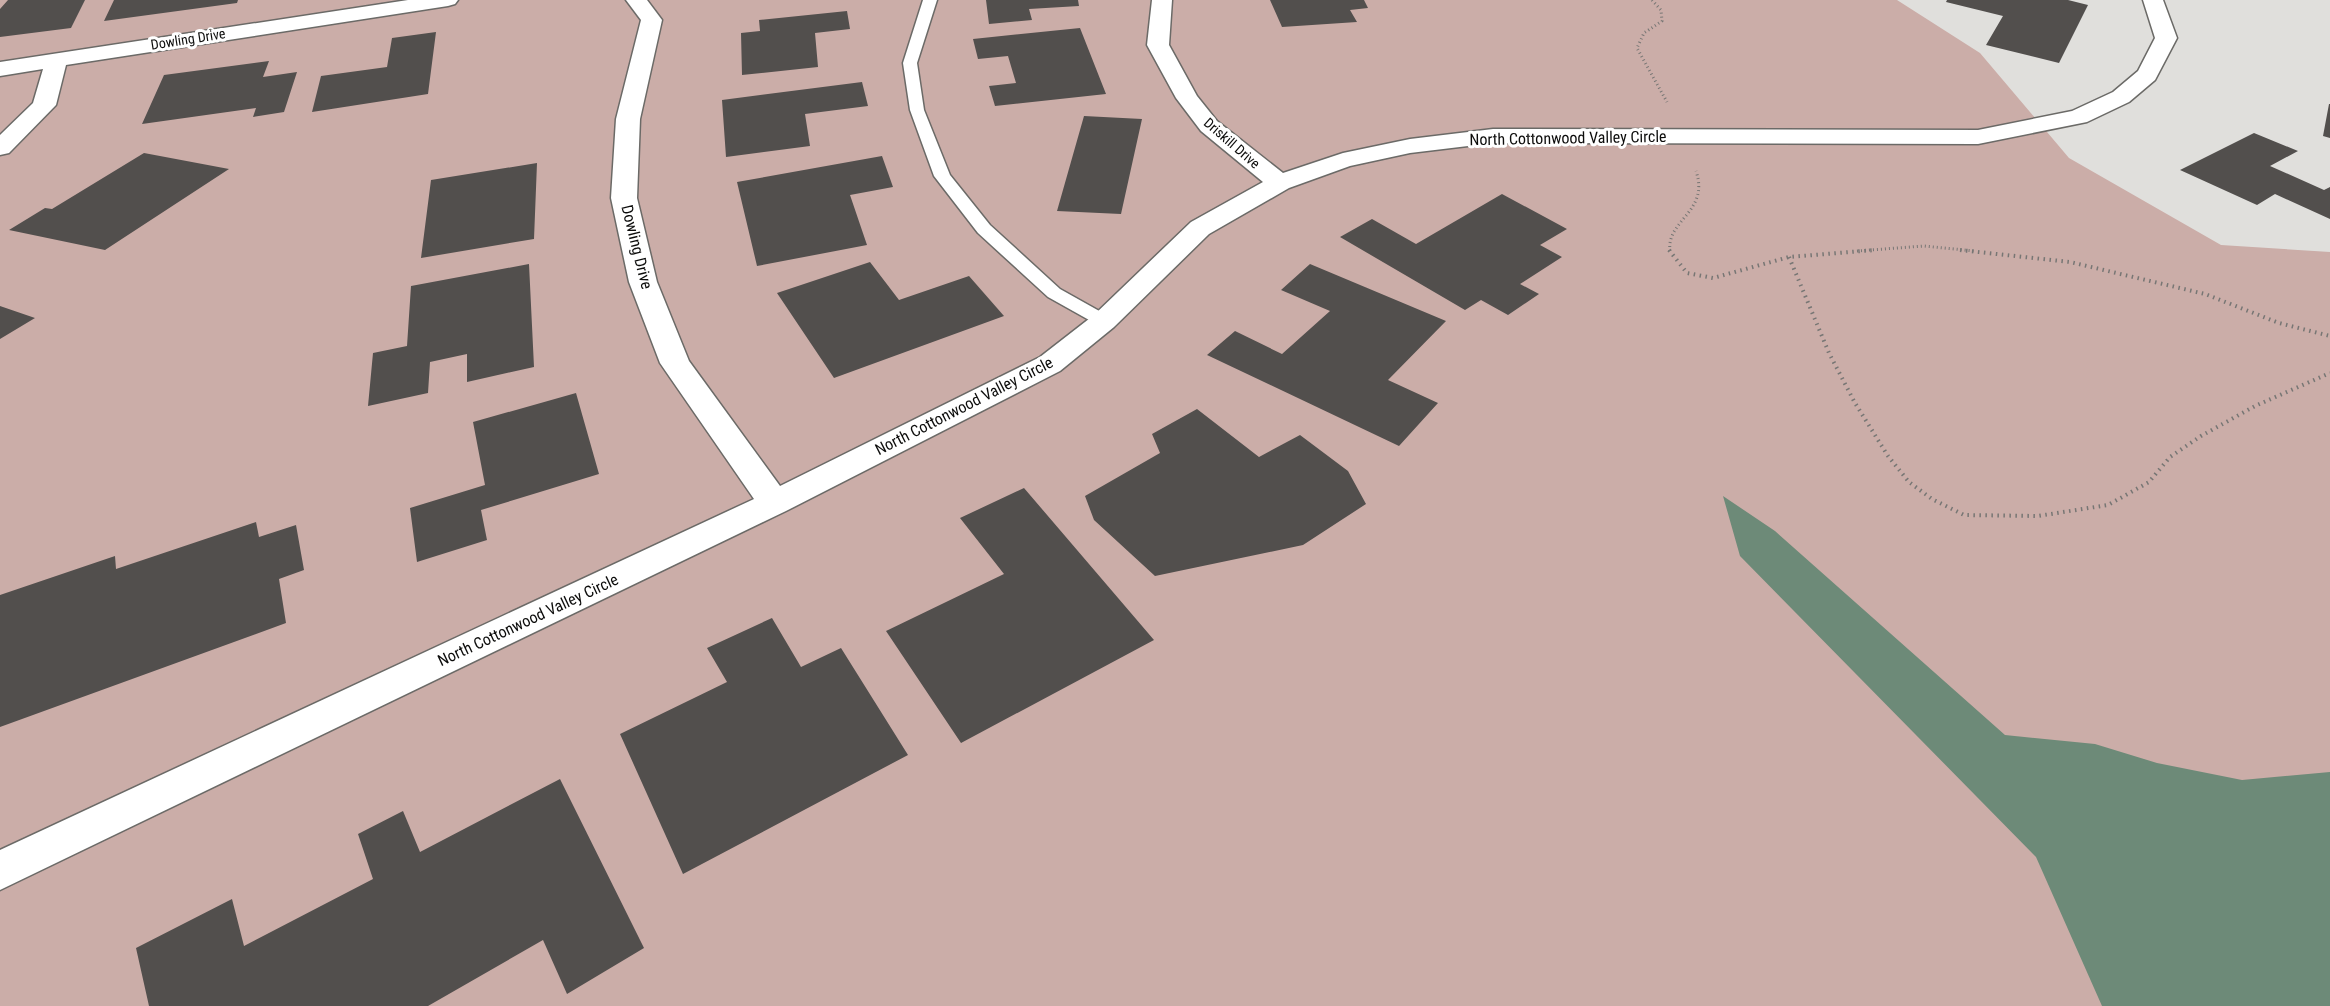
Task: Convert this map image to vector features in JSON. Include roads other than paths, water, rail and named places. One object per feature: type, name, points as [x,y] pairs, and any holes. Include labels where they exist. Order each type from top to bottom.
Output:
[{"type":"street","name":"Dowling Drive","points":[[0,69],[448,0]]},
{"type":"street","name":"Dowling Drive","points":[[636,0],[652,20],[628,119],[624,198],[643,282],[675,363],[774,503]]},
{"type":"street","name":"Driskill Drive","points":[[1162,0],[1158,45],[1187,98],[1209,126],[1280,183]]},
{"type":"street","name":"North Cottonwood Valley Circle","points":[[0,871],[774,503],[1050,364],[1104,321],[1200,228],[1280,183],[1343,160],[1410,146],[1493,136],[1978,137],[2079,117],[2121,97],[2147,75],[2166,38],[2153,0]]},
{"type":"street","points":[[0,148],[44,105],[57,59]]},
{"type":"lane","points":[[930,0],[910,63],[917,110],[942,176],[984,229],[1054,293],[1104,321]]}]
